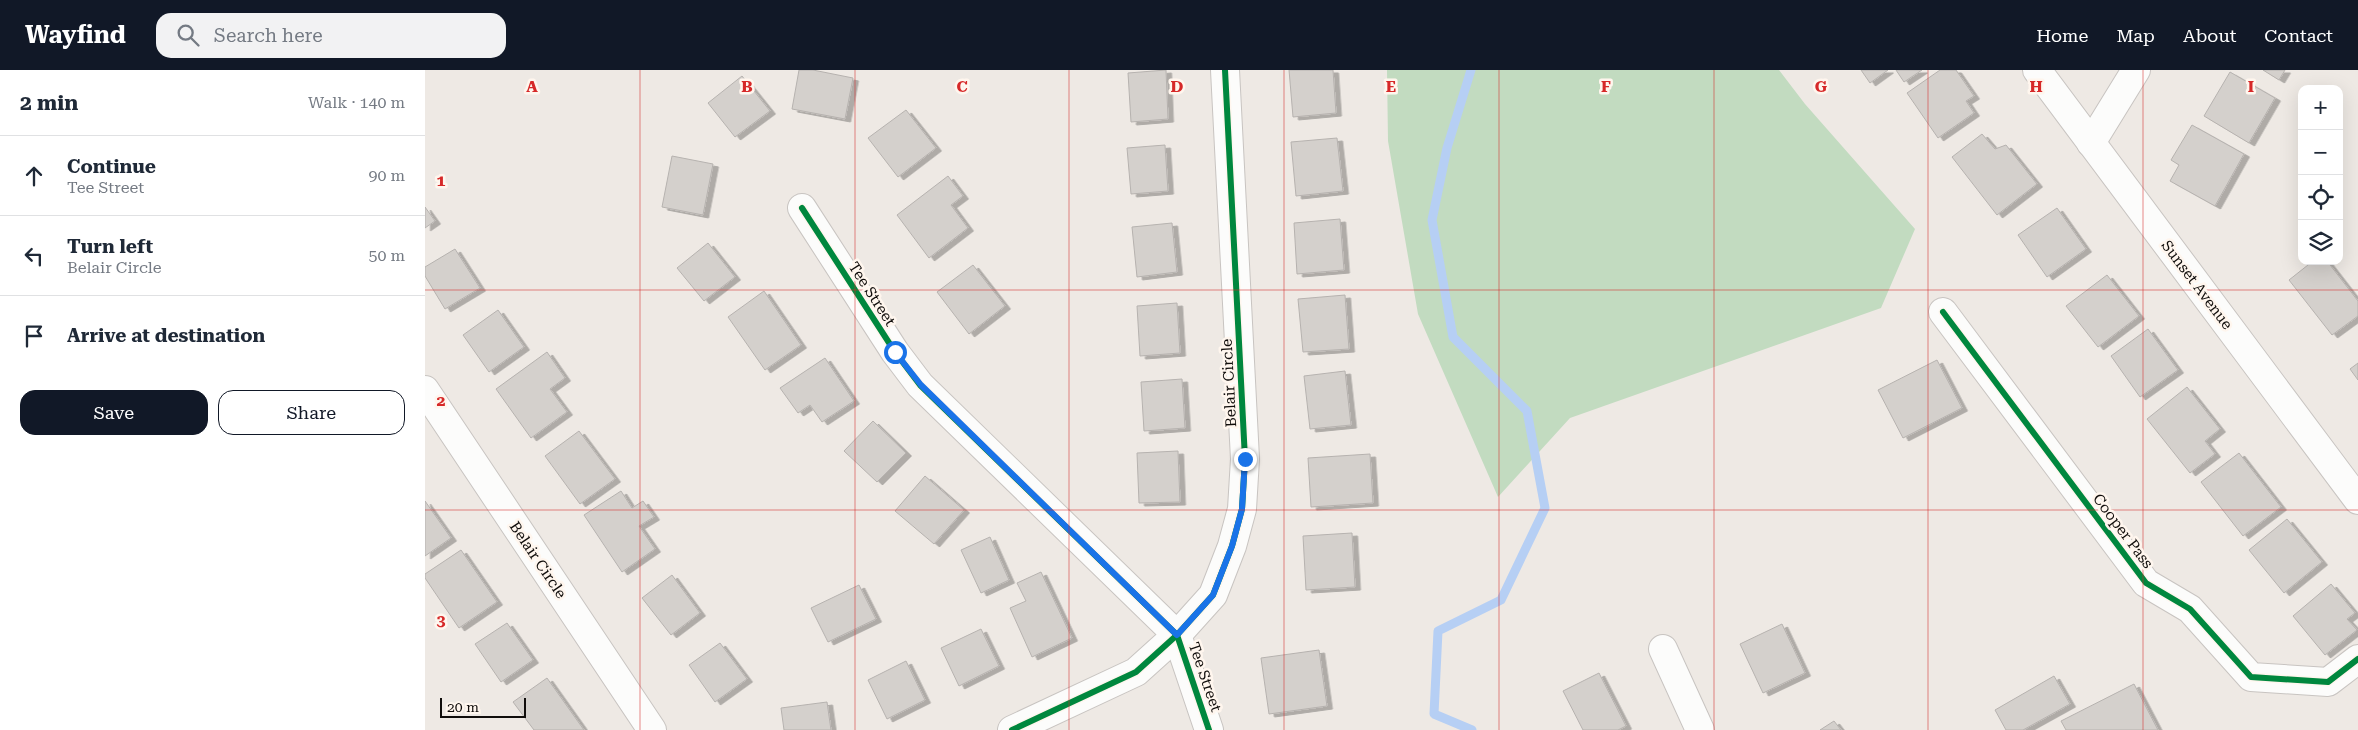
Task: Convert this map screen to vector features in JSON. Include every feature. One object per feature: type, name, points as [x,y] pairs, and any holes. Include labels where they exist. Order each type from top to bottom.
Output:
[{"type":"street","name":"Belair Circle","points":[[1012,730],[1136,672],[1177,635],[1213,595],[1232,546],[1242,509],[1245,459],[1225,70]]},
{"type":"street","name":"Sunset Avenue","points":[[2037,70],[2356,494]]},
{"type":"street","points":[[2091,143],[2136,70]]},
{"type":"street","name":"Tee Street","points":[[801,208],[895,352],[921,385],[1177,635],[1209,730]]},
{"type":"street","name":"Cooper Pass","points":[[1943,312],[2146,582],[2191,609],[2251,677],[2328,682],[2358,658]]},
{"type":"street","name":"Belair Circle","points":[[425,390],[652,730]]},
{"type":"street","points":[[1663,649],[1700,730]]},
{"type":"green space","points":[[1387,70],[1779,70],[1805,104],[1915,229],[1881,308],[1570,418],[1498,497],[1418,314],[1388,141]]},
{"type":"building","points":[[799,70],[813,70],[853,78],[845,119],[792,109]]},
{"type":"building","points":[[1166,70],[1168,119],[1131,122],[1128,73]]},
{"type":"building","points":[[1289,70],[1333,70],[1336,113],[1293,117]]},
{"type":"building","points":[[1861,70],[1888,70],[1870,83]]},
{"type":"building","points":[[1896,70],[1922,70],[1904,82]]},
{"type":"building","points":[[1940,70],[1956,70],[1974,96],[1966,101],[1974,113],[1938,138],[1907,93]]},
{"type":"building","points":[[2263,70],[2285,70],[2279,80]]},
{"type":"building","points":[[2230,72],[2275,98],[2249,143],[2204,116]]},
{"type":"building","points":[[742,76],[770,111],[735,137],[708,103]]},
{"type":"building","points":[[906,110],[936,148],[898,177],[868,138]]},
{"type":"building","points":[[2192,125],[2244,154],[2215,206],[2170,181],[2179,165],[2171,160]]},
{"type":"building","points":[[1982,134],[1995,149],[2006,145],[2037,184],[1997,215],[1952,157]]},
{"type":"building","points":[[1337,138],[1343,191],[1296,196],[1291,142]]},
{"type":"building","points":[[1165,145],[1168,191],[1131,194],[1127,148]]},
{"type":"building","points":[[672,156],[713,164],[703,215],[662,207]]},
{"type":"building","points":[[948,176],[963,196],[951,205],[968,228],[929,258],[897,215]]},
{"type":"building","points":[[425,207],[435,221],[425,228]]},
{"type":"building","points":[[2057,208],[2086,249],[2047,277],[2018,235]]},
{"type":"building","points":[[1340,219],[1344,270],[1297,274],[1294,223]]},
{"type":"building","points":[[1172,223],[1177,272],[1137,277],[1132,227]]},
{"type":"building","points":[[708,243],[735,277],[704,301],[677,268]]},
{"type":"building","points":[[455,249],[480,288],[445,309],[425,276],[425,267]]},
{"type":"building","points":[[973,265],[1005,306],[969,334],[937,292]]},
{"type":"building","points":[[2308,265],[2330,265],[2358,301],[2358,316],[2332,335],[2289,280]]},
{"type":"building","points":[[2107,275],[2139,316],[2098,347],[2066,306]]},
{"type":"building","points":[[764,291],[801,345],[765,370],[728,317]]},
{"type":"building","points":[[1345,295],[1349,349],[1303,352],[1298,299]]},
{"type":"building","points":[[1177,303],[1180,353],[1140,356],[1137,306]]},
{"type":"building","points":[[498,310],[524,347],[489,372],[463,335]]},
{"type":"building","points":[[2148,329],[2178,370],[2140,397],[2111,356]]},
{"type":"building","points":[[547,352],[565,378],[550,389],[567,412],[531,438],[496,389]]},
{"type":"building","points":[[825,358],[854,401],[822,422],[810,405],[798,413],[780,388]]},
{"type":"building","points":[[1937,360],[1962,408],[1903,438],[1878,390]]},
{"type":"building","points":[[2358,363],[2358,380],[2350,369]]},
{"type":"building","points":[[1345,371],[1351,425],[1310,429],[1304,376]]},
{"type":"building","points":[[1182,379],[1185,428],[1144,431],[1141,382]]},
{"type":"building","points":[[2187,387],[2220,429],[2205,441],[2215,454],[2190,473],[2147,419]]},
{"type":"building","points":[[873,421],[906,453],[877,482],[844,451]]},
{"type":"building","points":[[579,431],[615,479],[580,504],[545,456]]},
{"type":"building","points":[[1178,451],[1180,502],[1139,503],[1137,453]]},
{"type":"building","points":[[2239,453],[2281,507],[2243,536],[2201,482]]},
{"type":"building","points":[[1370,454],[1373,503],[1311,507],[1308,458]]},
{"type":"building","points":[[925,476],[964,510],[934,544],[895,511]]},
{"type":"building","points":[[621,491],[632,508],[643,501],[654,517],[639,526],[655,549],[622,572],[584,515]]},
{"type":"building","points":[[425,501],[451,538],[425,556]]},
{"type":"building","points":[[2287,519],[2322,562],[2284,593],[2249,550]]},
{"type":"building","points":[[1352,533],[1355,587],[1306,590],[1303,536]]},
{"type":"building","points":[[990,537],[1009,580],[981,593],[961,550]]},
{"type":"building","points":[[461,550],[497,602],[459,628],[425,578],[425,574]]},
{"type":"building","points":[[1041,572],[1072,638],[1032,657],[1010,608],[1026,601],[1017,583]]},
{"type":"building","points":[[672,575],[700,613],[671,635],[642,598]]},
{"type":"building","points":[[2331,584],[2355,613],[2347,619],[2357,630],[2325,655],[2293,616]]},
{"type":"building","points":[[859,585],[876,619],[828,642],[811,608]]},
{"type":"building","points":[[507,623],[533,660],[501,682],[475,644]]},
{"type":"building","points":[[1782,624],[1805,673],[1763,693],[1740,644]]},
{"type":"building","points":[[981,629],[999,666],[959,686],[941,648]]},
{"type":"building","points":[[720,643],[747,679],[715,702],[689,665]]},
{"type":"building","points":[[1319,650],[1327,706],[1269,714],[1261,658]]},
{"type":"building","points":[[906,661],[925,700],[887,719],[868,680]]},
{"type":"building","points":[[1599,673],[1626,726],[1618,730],[1583,730],[1563,691]]},
{"type":"building","points":[[2054,676],[2070,704],[2023,730],[2006,730],[1995,710]]},
{"type":"building","points":[[547,678],[584,730],[534,730],[513,702]]},
{"type":"building","points":[[2134,684],[2158,730],[2066,730],[2061,721]]},
{"type":"building","points":[[827,702],[831,730],[784,730],[781,708]]},
{"type":"building","points":[[1834,721],[1841,730],[1820,730]]},
{"type":"waterway","points":[[1471,70],[1447,148],[1432,220],[1453,337],[1527,411],[1545,508],[1501,600],[1438,631],[1434,714],[1472,730]]},
{"type":"cycle path","points":[[1012,730],[1136,672],[1177,635],[1213,595],[1232,546],[1242,509],[1245,459],[1225,70]]},
{"type":"cycle path","points":[[802,208],[895,352],[920,385],[1177,635],[1209,730]]},
{"type":"cycle path","points":[[1943,312],[2146,583],[2190,609],[2251,677],[2328,682],[2358,659]]},
{"type":"route","points":[[895,352],[921,385],[1177,635],[1213,595],[1232,546],[1242,509],[1245,459]]}]
